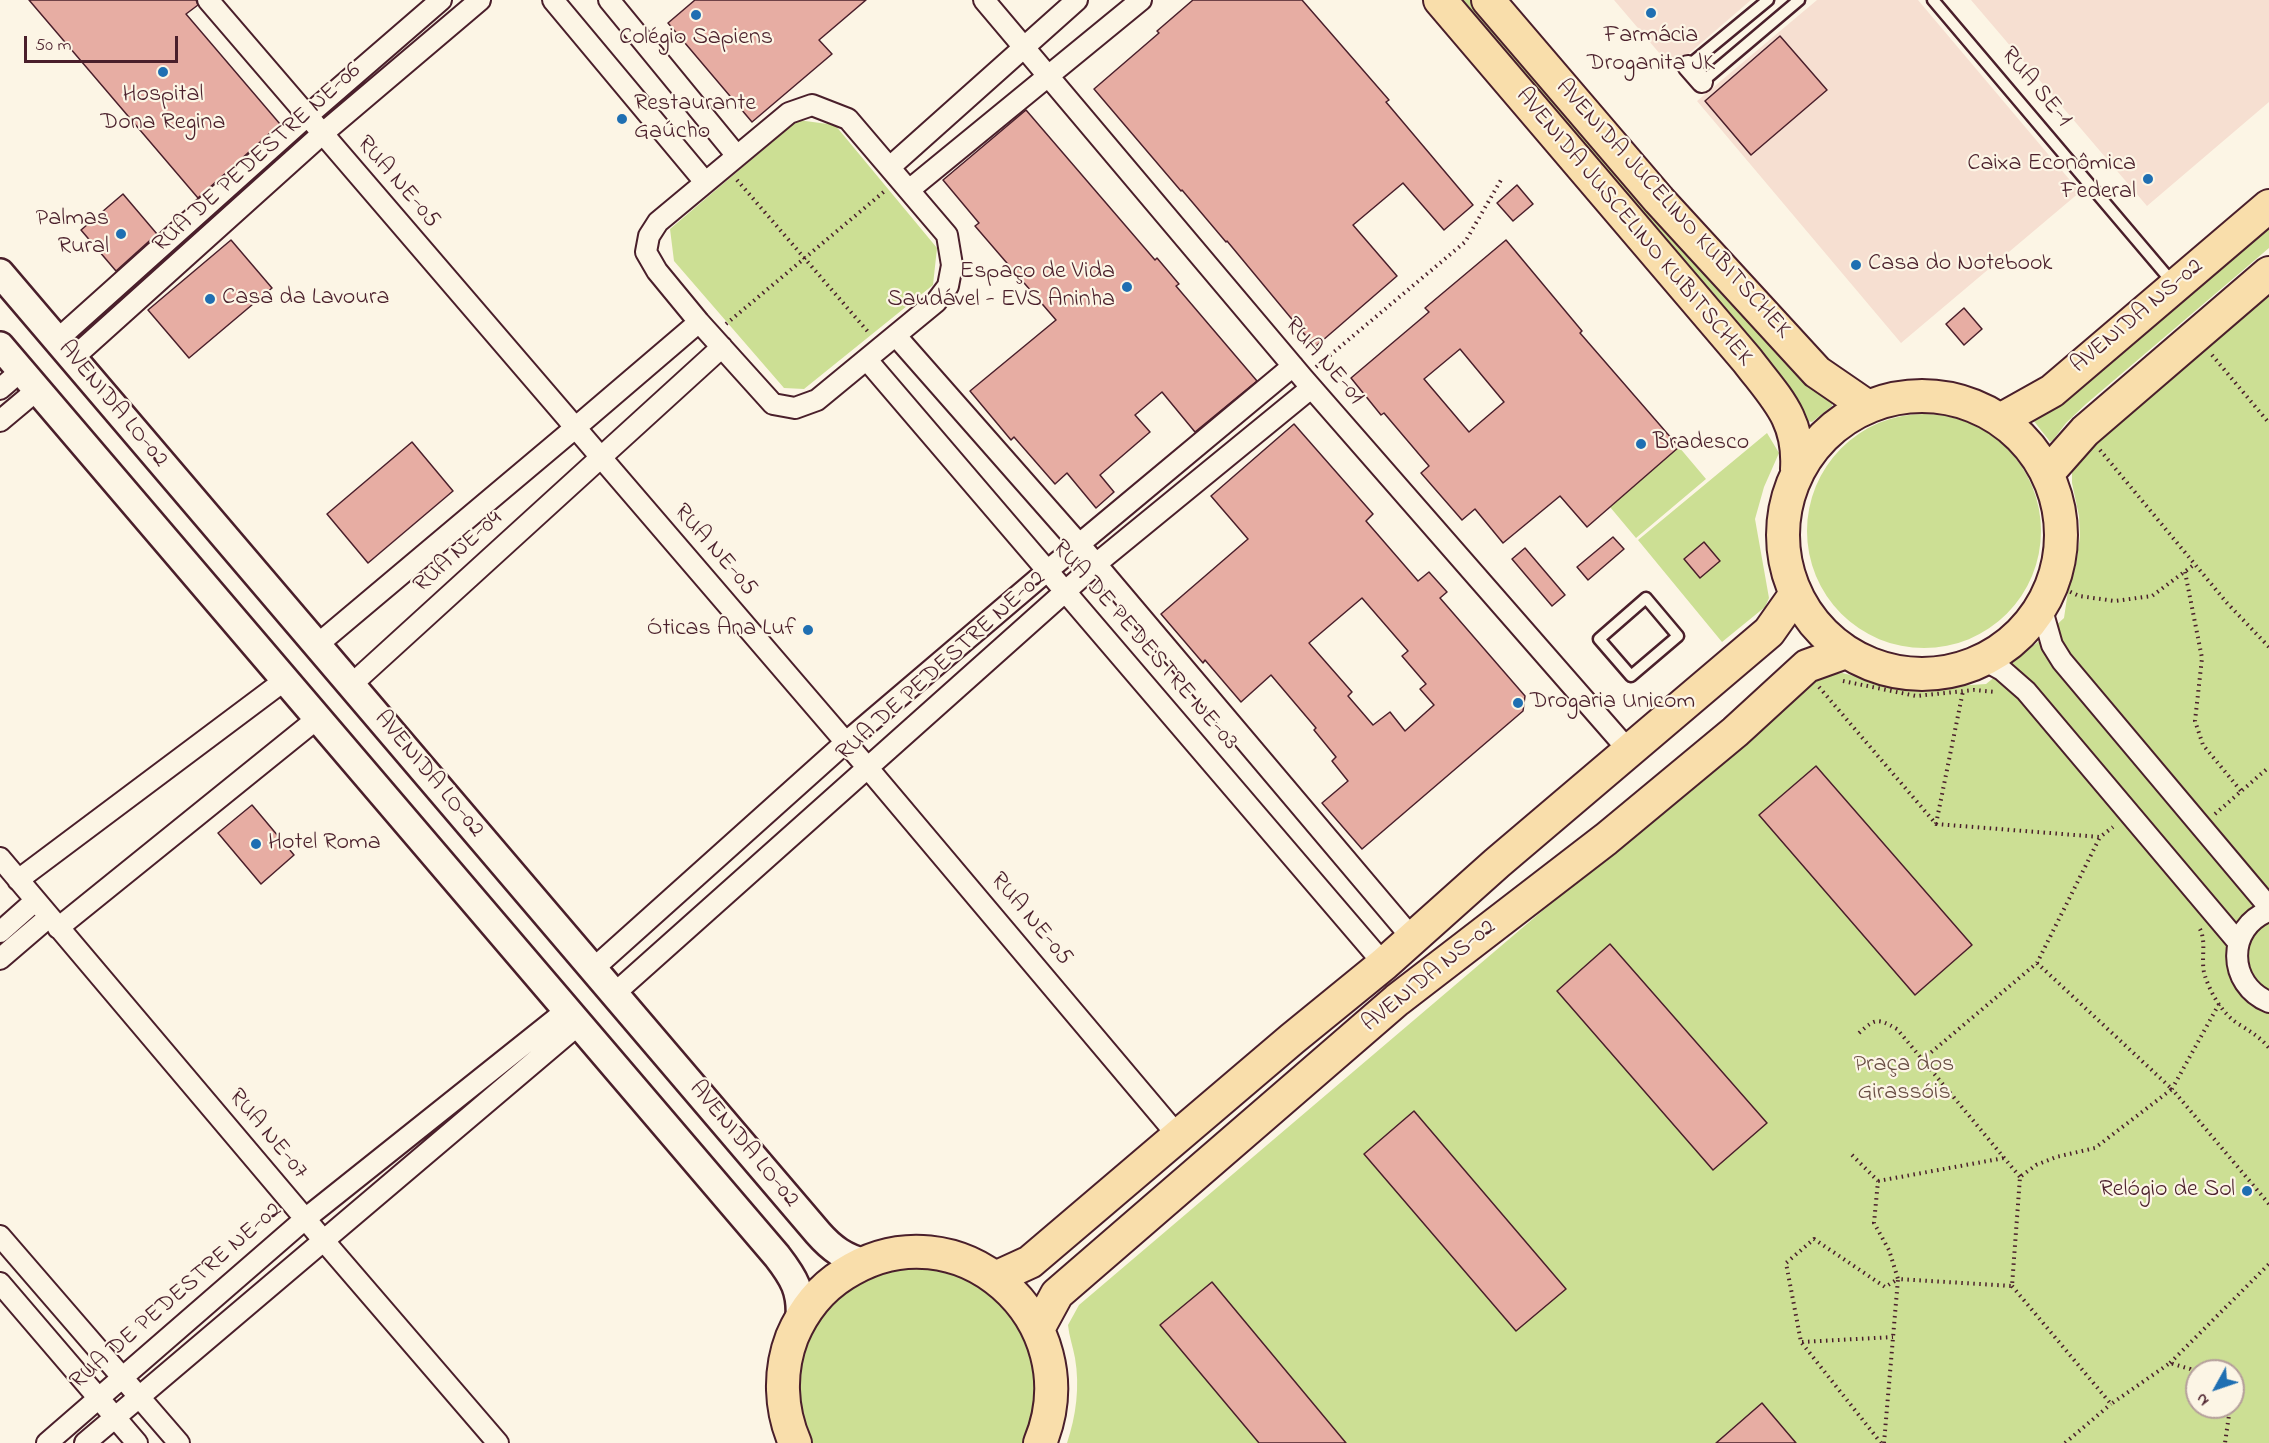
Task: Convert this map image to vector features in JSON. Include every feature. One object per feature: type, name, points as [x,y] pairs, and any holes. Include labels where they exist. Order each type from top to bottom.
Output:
[{"type":"main road","name":"AVENIDA JUSCELINO KUBITSCHEK","points":[[1440,0],[1748,360],[1781,405],[1794,430],[1798,454],[1797,469]]},
{"type":"main road","name":"AVENIDA JUCELINO KUBITSCHEK","points":[[1488,0],[1659,200],[1817,372],[1868,407]]},
{"type":"main road","name":"AVENIDA NS-02","points":[[2002,419],[2052,391],[2269,206]]},
{"type":"main road","points":[[2047,474],[2085,431],[2269,273]]},
{"type":"main road","points":[[1923,395],[1963,400],[2002,419],[2027,444],[2047,474],[2060,512],[2061,545],[2048,597],[2014,639],[1982,659],[1950,669],[1925,672],[1898,670],[1867,663],[1846,652],[1820,632],[1795,595],[1786,564],[1784,530],[1788,499],[1797,469],[1828,432],[1868,407],[1892,399],[1923,395]]},
{"type":"main road","name":"AVENIDA NS-02","points":[[995,1278],[1030,1262],[1179,1137],[1292,1038],[1384,964],[1497,863],[1769,632],[1795,595]]},
{"type":"main road","name":"AVENIDA NS-02","points":[[1038,1329],[1057,1294],[1397,1000],[1606,839],[1735,732],[1808,666],[1846,652]]},
{"type":"main road","points":[[795,1443],[784,1409],[783,1382],[789,1347],[800,1320],[826,1288],[845,1274],[866,1263],[897,1254],[932,1253],[967,1262],[995,1278],[1019,1300],[1038,1329],[1047,1350],[1052,1380],[1050,1411],[1040,1443]]},
{"type":"street","name":"RUA NE-05","points":[[208,0],[867,767],[1179,1137]]},
{"type":"street","name":"RUA DE PEDESTRE NE-06","points":[[65,349],[307,116],[441,0]]},
{"type":"street","name":"RUA DE PEDESTRE NE-06","points":[[65,349],[480,0]]},
{"type":"street","points":[[553,0],[705,182]]},
{"type":"street","points":[[609,0],[731,161]]},
{"type":"street","name":"RUA NE-01","points":[[984,0],[1302,378],[1630,752]]},
{"type":"street","points":[[899,178],[1025,48],[1077,0]]},
{"type":"street","points":[[899,178],[1047,76],[1141,0]]},
{"type":"street","points":[[1688,66],[1702,82]]},
{"type":"street","points":[[812,105],[848,119],[947,235],[952,265],[948,286],[936,302],[817,400],[795,408],[773,404],[657,271],[646,252],[649,236],[658,222],[731,161],[789,112],[812,105]]},
{"type":"street","name":"AVENIDA LO-02","points":[[0,273],[824,1240],[840,1254],[866,1263]]},
{"type":"street","name":"RUA NE-04","points":[[317,645],[699,321]]},
{"type":"street","name":"RUA NE-04","points":[[351,685],[601,458],[717,342]]},
{"type":"street","name":"RUA DE PEDESTRE NE-03","points":[[889,342],[1080,545],[1413,939]]},
{"type":"street","name":"AVENIDA LO-02","points":[[0,346],[777,1256],[798,1287],[801,1300],[800,1320]]},
{"type":"street","name":"RUA DE PEDESTRE NE-03","points":[[867,360],[1384,964]]},
{"type":"street","name":"RUA DE PEDESTRE NE-02","points":[[593,969],[846,743],[1047,571],[1302,378]]},
{"type":"street","name":"RUA DE PEDESTRE NE-02","points":[[614,993],[1302,378]]},
{"type":"street","points":[[0,389],[29,380]]},
{"type":"street","points":[[0,421],[29,380]]},
{"type":"street","points":[[2048,597],[2052,645],[2062,661],[2269,907]]},
{"type":"street","points":[[1982,659],[2008,675],[2026,691],[2238,942]]},
{"type":"street","points":[[18,880],[285,680]]},
{"type":"street","points":[[0,959],[53,923],[318,718]]},
{"type":"street","name":"RUA NE-07","points":[[0,858],[498,1443]]},
{"type":"street","points":[[0,932],[35,901]]},
{"type":"street","points":[[2269,911],[2244,930],[2238,942],[2237,964],[2242,979],[2251,991],[2269,1002]]},
{"type":"street","name":"RUA DE PEDESTRE NE-02","points":[[47,1443],[306,1219],[573,1017]]},
{"type":"street","name":"RUA DE PEDESTRE NE-02","points":[[85,1443],[324,1241],[573,1017]]},
{"type":"street","points":[[0,1236],[179,1443]]},
{"type":"street","points":[[0,1283],[137,1443]]},
{"type":"lane","points":[[1688,66],[1768,0]]},
{"type":"lane","points":[[1702,82],[1800,0]]},
{"type":"lane","name":"RUA SE-1","points":[[1933,0],[2175,286]]},
{"type":"lane","points":[[1646,598],[1678,636],[1631,676],[1599,639],[1646,598]]},
{"type":"path","points":[[731,161],[805,258],[889,342]]},
{"type":"path","points":[[717,342],[805,258],[899,178]]},
{"type":"path","points":[[1302,378],[1465,242],[1501,180]]},
{"type":"path","points":[[2196,336],[2269,423]]},
{"type":"path","points":[[2085,431],[2227,603],[2269,647]]},
{"type":"path","points":[[2048,597],[2079,596],[2115,601],[2152,596],[2195,564]]},
{"type":"path","points":[[2185,572],[2202,658],[2195,722],[2204,745],[2241,792]]},
{"type":"path","points":[[1835,681],[1852,681],[1909,695],[1980,690],[1999,693]]},
{"type":"path","points":[[1824,684],[1819,686],[1936,824],[2100,837]]},
{"type":"path","points":[[1936,824],[1963,691]]},
{"type":"path","points":[[2201,826],[2269,767]]},
{"type":"path","points":[[2106,818],[2120,835]]},
{"type":"path","points":[[1922,1060],[2037,963],[2100,837],[2113,826]]},
{"type":"path","points":[[2198,928],[2202,936],[2205,976],[2219,1004],[2233,1020],[2258,1035],[2269,1048]]},
{"type":"path","points":[[2037,963],[2172,1089],[2269,1204]]},
{"type":"path","points":[[2020,1177],[2036,1165],[2056,1156],[2095,1148],[2172,1089],[2219,1004]]},
{"type":"path","points":[[1859,1033],[1872,1022],[1880,1020],[1897,1029],[2020,1177],[2012,1286],[2111,1404]]},
{"type":"path","points":[[1852,1155],[1878,1182],[1874,1223],[1889,1250],[1898,1279],[1882,1443]]},
{"type":"path","points":[[1878,1182],[2004,1158]]},
{"type":"path","points":[[1882,1443],[1801,1342],[1786,1263],[1814,1239],[1885,1287],[1898,1279],[2012,1286]]},
{"type":"path","points":[[2065,1443],[2111,1404],[2170,1363],[2269,1264]]},
{"type":"path","points":[[1801,1342],[1893,1337]]},
{"type":"path","points":[[2170,1363],[2185,1368]]},
{"type":"path","points":[[2225,1443],[2228,1419]]},
{"type":"shaded area","points":[[1614,0],[1751,0],[1672,68]]},
{"type":"shaded area","points":[[1817,0],[1918,0],[2080,192],[1901,343],[1697,101]]},
{"type":"shaded area","points":[[1971,0],[2269,0],[2269,102],[2147,206]]},
{"type":"green space","points":[[1457,0],[1479,0],[1800,376],[1817,392],[1832,401],[1832,406],[1812,422],[1807,421],[1800,405],[1787,386]]},
{"type":"green space","points":[[798,120],[835,125],[937,248],[933,285],[804,389],[784,388],[674,261],[670,229]]},
{"type":"green space","points":[[2269,227],[2269,248],[2086,404],[2050,442],[2033,420],[2076,392]]},
{"type":"green space","name":"Praça dos Girassóis","points":[[2269,291],[2269,1443],[1067,1443],[1075,1412],[1077,1391],[1075,1358],[1068,1325],[1079,1305],[1809,684],[1826,676],[1842,673],[1910,689],[1986,684],[2064,618],[2080,536],[2072,471],[2078,456]]},
{"type":"green space","points":[[1912,414],[1936,414],[1969,422],[1979,427],[1999,440],[2015,456],[2033,486],[2041,519],[2041,543],[2033,576],[2015,606],[1999,622],[1969,640],[1936,648],[1912,648],[1879,640],[1869,635],[1849,622],[1833,606],[1815,576],[1807,543],[1807,519],[1815,486],[1820,476],[1833,456],[1849,440],[1879,422]]},
{"type":"green space","points":[[1767,433],[1779,453],[1764,487],[1755,519],[1769,598],[1765,607],[1722,642],[1638,540]]},
{"type":"green space","points":[[1679,447],[1706,479],[1636,538],[1610,507]]},
{"type":"green space","points":[[930,1267],[972,1279],[1016,1316],[1039,1373],[1027,1443],[812,1443],[803,1416],[799,1389],[801,1364],[808,1340],[820,1319],[836,1300],[858,1284],[889,1270]]},
{"type":"building","name":"Hospital Dona Regina","points":[[29,0],[196,0],[198,5],[186,14],[280,124],[198,198]]},
{"type":"building","points":[[695,0],[866,0],[819,40],[832,54],[752,122],[668,23]]},
{"type":"building","points":[[1193,0],[1302,0],[1389,100],[1386,102],[1473,205],[1444,230],[1403,183],[1353,225],[1397,276],[1315,347],[1227,241],[1094,89],[1159,33],[1157,31]]},
{"type":"building","points":[[1780,36],[1827,90],[1751,155],[1705,101]]},
{"type":"building","points":[[1026,110],[1155,260],[1157,258],[1179,284],[1176,286],[1257,381],[1195,432],[1162,392],[1135,415],[1150,432],[1100,475],[1114,492],[1096,508],[1067,473],[1055,484],[1014,437],[1011,440],[970,391],[1056,320],[975,226],[979,223],[943,180]]},
{"type":"building","points":[[1517,185],[1533,204],[1513,221],[1497,203]]},
{"type":"building","name":"Palmas Rural","points":[[123,194],[157,234],[116,271],[81,230]]},
{"type":"building","name":"Casa da Lavoura","points":[[231,240],[272,288],[189,358],[148,310]]},
{"type":"building","points":[[1506,240],[1582,331],[1580,333],[1679,447],[1587,527],[1560,496],[1503,543],[1475,509],[1462,520],[1421,473],[1429,466],[1384,413],[1381,415],[1351,378],[1429,312],[1425,308]],"holes":[[[1460,349],[1504,402],[1469,432],[1424,379]]]},
{"type":"building","points":[[1964,308],[1982,329],[1964,345],[1946,324]]},
{"type":"building","points":[[1294,424],[1373,514],[1366,521],[1418,581],[1429,572],[1447,592],[1440,598],[1525,696],[1523,711],[1362,849],[1322,803],[1348,781],[1332,761],[1336,757],[1314,730],[1316,728],[1271,675],[1241,702],[1205,660],[1203,663],[1161,614],[1248,539],[1211,496]],"holes":[[[1362,598],[1408,651],[1402,656],[1426,684],[1420,689],[1434,705],[1405,731],[1390,712],[1373,725],[1348,696],[1352,692],[1309,643]]]},
{"type":"building","points":[[412,442],[453,491],[368,563],[327,514]]},
{"type":"building","points":[[1613,537],[1624,549],[1588,580],[1577,567]]},
{"type":"building","points":[[1704,542],[1720,561],[1700,578],[1684,559]]},
{"type":"building","points":[[1525,548],[1565,595],[1552,606],[1512,559]]},
{"type":"building","points":[[1816,766],[1972,945],[1915,995],[1759,815]]},
{"type":"building","name":"Hotel Roma","points":[[252,805],[294,855],[261,884],[218,833]]},
{"type":"building","points":[[1610,944],[1767,1123],[1713,1170],[1557,991]]},
{"type":"building","points":[[1414,1111],[1566,1289],[1516,1331],[1364,1154]]},
{"type":"building","points":[[1212,1282],[1346,1443],[1259,1443],[1160,1325]]},
{"type":"building","points":[[1762,1403],[1796,1443],[1716,1443]]},
{"type":"place","name":"Farmácia Droganita JK","points":[[1651,13]]},
{"type":"place","name":"Colégio Sapiens","points":[[696,15]]},
{"type":"place","name":"Hospital Dona Regina","points":[[163,72]]},
{"type":"place","name":"Restaurante Gaúcho","points":[[622,119]]},
{"type":"place","name":"Caixa Econômica Federal","points":[[2148,179]]},
{"type":"place","name":"Palmas Rural","points":[[121,234]]},
{"type":"place","name":"Casa do Notebook","points":[[1856,265]]},
{"type":"place","name":"Espaço de Vida Saudável - EVS Aninha","points":[[1127,287]]},
{"type":"place","name":"Casa da Lavoura","points":[[210,299]]},
{"type":"place","name":"Bradesco","points":[[1641,444]]},
{"type":"place","name":"Óticas Ana Luf","points":[[808,630]]},
{"type":"place","name":"Drogaria Unicom","points":[[1518,703]]},
{"type":"place","name":"Hotel Roma","points":[[256,844]]},
{"type":"place","name":"Relógio de Sol","points":[[2247,1191]]}]
